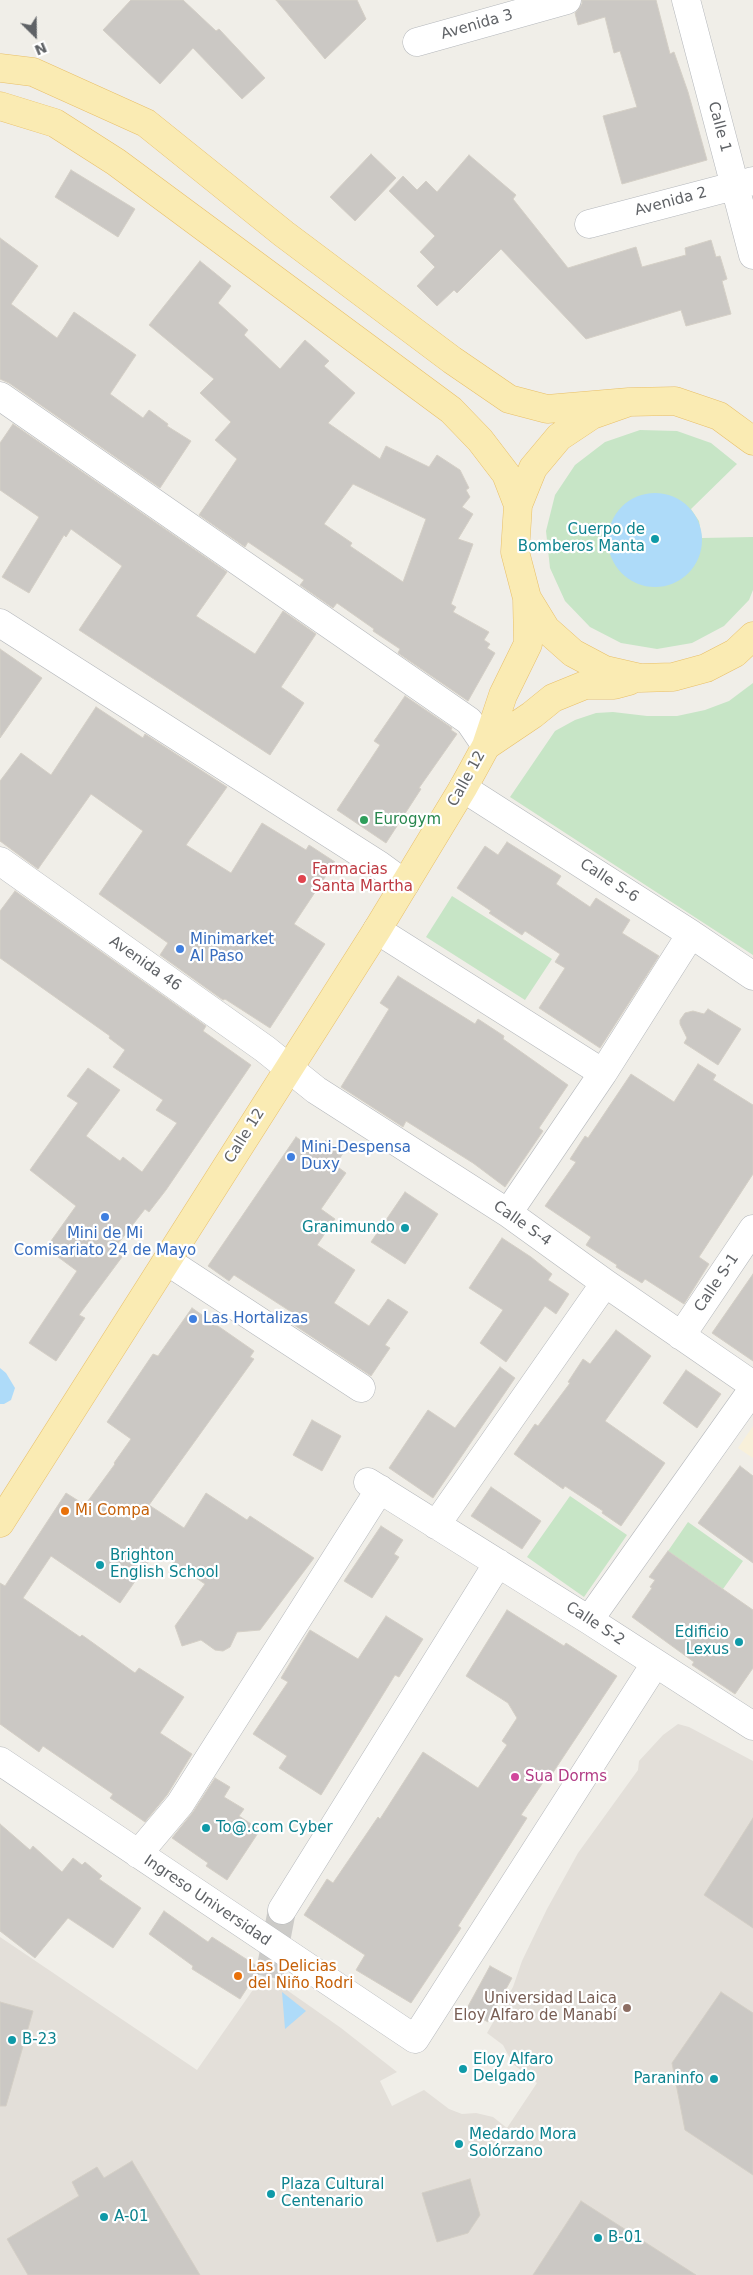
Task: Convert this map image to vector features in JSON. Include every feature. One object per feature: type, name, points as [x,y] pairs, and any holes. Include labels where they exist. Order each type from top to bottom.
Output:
[{"type":"main road","points":[[0,68],[33,72],[146,123],[284,234],[452,360],[508,399],[546,409],[629,402],[675,401],[719,416],[753,441]]},
{"type":"main road","points":[[0,106],[55,124],[116,162],[451,410],[480,440],[506,474],[518,505]]},
{"type":"main road","points":[[629,402],[592,415],[559,437],[534,468],[518,505],[515,552],[527,598],[546,629],[573,653],[605,670],[640,678],[673,677],[706,668],[735,653],[753,636]]},
{"type":"main road","name":"Calle 12","points":[[0,1523],[377,930],[463,788],[486,746],[503,695],[528,644],[527,598]]},
{"type":"main road","name":"Calle 12","points":[[486,746],[532,715],[553,698],[585,685],[614,685],[640,678]]},
{"type":"street","name":"Avenida 3","points":[[417,42],[567,0]]},
{"type":"street","name":"Calle 1","points":[[686,0],[743,183],[753,255]]},
{"type":"street","name":"Avenida 2","points":[[589,224],[743,183]]},
{"type":"street","points":[[2,402],[469,721],[486,746]]},
{"type":"street","points":[[0,623],[379,865],[405,884]]},
{"type":"street","name":"Calle S-6","points":[[463,788],[691,934],[753,976]]},
{"type":"street","name":"Avenida 46","points":[[2,866],[265,1049],[288,1068]]},
{"type":"street","points":[[377,930],[603,1073]]},
{"type":"street","points":[[508,1213],[603,1073],[691,934]]},
{"type":"street","name":"Calle S-4","points":[[288,1068],[316,1090],[508,1213],[605,1283],[753,1385]]},
{"type":"street","name":"Calle S-1","points":[[681,1336],[753,1230]]},
{"type":"street","points":[[167,1261],[361,1388]]},
{"type":"street","points":[[436,1525],[605,1283]]},
{"type":"street","points":[[589,1620],[753,1390]]},
{"type":"street","name":"Calle S-2","points":[[138,1854],[180,1804],[374,1486],[589,1620],[753,1726]]},
{"type":"street","points":[[282,1910],[498,1563]]},
{"type":"street","name":"Ingreso Universidad","points":[[0,1761],[415,2039],[656,1664]]},
{"type":"shaded area","name":"Universidad Laica Eloy Alfaro de Manabí","points":[[678,1724],[689,1727],[753,1761],[753,2275],[0,2275],[0,1937],[197,2070],[264,1974],[341,2028],[397,2072],[380,2081],[392,2106],[424,2090],[449,2109],[462,2114],[476,2113],[493,2117],[507,2128],[537,2083],[513,2064],[503,2045],[487,2033],[513,1987],[522,1961],[547,1909],[578,1853],[638,1770],[639,1761],[663,1735]]},
{"type":"green space","points":[[640,430],[677,431],[711,443],[737,464],[691,509],[699,521],[702,538],[753,537],[753,590],[749,600],[724,626],[692,643],[657,649],[621,643],[590,627],[565,601],[550,568],[546,531],[555,495],[575,465],[605,442]]},
{"type":"green space","points":[[753,683],[753,955],[510,797],[555,731],[575,720],[596,713],[613,712],[647,716],[677,716],[705,710],[729,701]]},
{"type":"green space","points":[[452,896],[552,959],[525,1000],[426,937]]},
{"type":"green space","points":[[570,1496],[627,1535],[584,1597],[527,1557]]},
{"type":"green space","points":[[688,1522],[743,1561],[723,1589],[668,1551]]},
{"type":"sand","points":[[753,1426],[753,1458],[738,1448]]},
{"type":"water","points":[[655,493],[673,497],[688,507],[698,522],[702,540],[698,558],[688,573],[673,583],[655,587],[637,583],[622,573],[612,558],[608,540],[612,522],[622,507],[637,497]]},
{"type":"water","points":[[0,1368],[6,1373],[15,1388],[11,1400],[4,1404],[0,1404]]},
{"type":"water","points":[[282,1992],[306,2011],[285,2029]]},
{"type":"building","points":[[131,0],[183,0],[216,31],[219,29],[265,78],[242,99],[193,48],[160,84],[103,30]]},
{"type":"building","points":[[276,0],[357,0],[366,19],[325,59]]},
{"type":"building","points":[[582,0],[656,0],[670,54],[674,52],[688,92],[707,160],[622,184],[603,116],[637,107],[620,51],[614,53],[605,17],[578,25],[575,13],[582,4]]},
{"type":"building","points":[[371,154],[396,178],[355,221],[330,197]]},
{"type":"building","points":[[469,155],[516,195],[513,199],[568,268],[636,247],[642,267],[686,255],[685,248],[711,240],[716,257],[720,256],[727,279],[722,281],[731,314],[686,326],[681,310],[586,339],[501,249],[457,293],[454,290],[437,306],[417,286],[435,267],[420,252],[435,236],[389,191],[403,176],[417,190],[426,181],[437,192]]},
{"type":"building","points":[[71,170],[135,209],[118,237],[55,197]]},
{"type":"building","points":[[0,238],[38,266],[11,304],[57,338],[74,312],[136,355],[110,394],[143,418],[149,410],[168,424],[167,426],[191,441],[160,488],[9,383],[0,379]]},
{"type":"building","points":[[200,261],[231,286],[218,303],[248,330],[244,335],[280,369],[305,340],[329,361],[324,366],[355,393],[328,423],[380,459],[386,446],[429,467],[437,455],[460,470],[469,488],[466,490],[470,497],[462,507],[473,514],[458,539],[473,544],[451,604],[456,607],[453,612],[489,632],[484,640],[490,644],[487,648],[495,653],[468,701],[398,653],[400,649],[337,603],[333,608],[300,585],[304,580],[248,542],[245,547],[199,515],[237,459],[215,440],[231,422],[200,393],[214,379],[149,325]],"holes":[[[353,484],[426,519],[403,582],[350,546],[352,543],[324,524]]]},
{"type":"building","points":[[13,424],[227,572],[196,616],[255,654],[283,611],[316,634],[281,687],[304,703],[270,755],[79,630],[122,566],[71,529],[66,537],[64,535],[29,593],[2,577],[39,517],[0,490],[0,443]]},
{"type":"building","points":[[0,649],[42,678],[0,738]]},
{"type":"building","points":[[405,696],[452,728],[451,730],[457,734],[419,788],[421,789],[386,843],[337,810],[380,745],[374,741]]},
{"type":"building","points":[[96,707],[143,738],[145,734],[227,787],[186,845],[231,873],[262,823],[306,850],[309,845],[335,862],[294,924],[325,944],[270,1028],[225,999],[223,1000],[160,955],[168,943],[99,894],[143,831],[91,794],[38,869],[0,841],[0,781],[21,753],[51,775]]},
{"type":"building","points":[[507,842],[561,876],[556,884],[590,907],[596,898],[630,920],[622,933],[659,956],[600,1048],[539,1008],[565,968],[555,962],[560,954],[525,931],[522,935],[489,913],[491,911],[457,888],[485,846],[498,855]]},
{"type":"building","points":[[15,891],[206,1026],[203,1031],[251,1065],[166,1190],[149,1212],[145,1209],[113,1250],[122,1257],[79,1315],[85,1318],[56,1361],[29,1343],[77,1271],[46,1248],[76,1206],[30,1170],[78,1103],[67,1096],[88,1068],[120,1090],[86,1136],[120,1161],[123,1157],[142,1172],[177,1123],[156,1110],[163,1100],[113,1067],[125,1050],[109,1038],[110,1036],[0,958],[0,911]]},
{"type":"building","points":[[398,976],[475,1024],[478,1019],[504,1036],[503,1039],[568,1085],[539,1128],[543,1131],[505,1187],[473,1163],[406,1121],[403,1127],[341,1087],[389,1009],[380,1003]]},
{"type":"building","points":[[708,1009],[741,1029],[718,1065],[684,1043],[687,1038],[680,1024],[680,1020],[685,1013],[693,1011],[704,1014]]},
{"type":"building","points":[[698,1064],[716,1075],[713,1080],[753,1105],[753,1174],[699,1257],[709,1264],[684,1304],[645,1279],[642,1283],[616,1267],[617,1265],[586,1245],[591,1237],[545,1206],[576,1162],[570,1159],[585,1136],[588,1138],[631,1074],[674,1102]]},
{"type":"building","points":[[296,1137],[318,1152],[326,1140],[344,1152],[335,1165],[346,1173],[321,1209],[335,1219],[317,1245],[355,1270],[334,1303],[369,1326],[388,1299],[408,1312],[385,1345],[390,1348],[371,1376],[291,1323],[296,1315],[234,1275],[229,1281],[208,1266]]},
{"type":"building","name":"Granimundo","points":[[405,1192],[438,1214],[405,1264],[371,1242]]},
{"type":"building","points":[[502,1238],[531,1257],[552,1274],[548,1280],[569,1294],[556,1314],[545,1306],[506,1362],[480,1343],[503,1310],[469,1288]]},
{"type":"building","points":[[753,1274],[753,1361],[712,1333]]},
{"type":"building","points":[[192,1308],[254,1351],[250,1357],[254,1359],[149,1505],[184,1528],[206,1493],[247,1520],[250,1516],[314,1558],[260,1630],[237,1632],[230,1647],[223,1651],[215,1650],[201,1640],[182,1646],[175,1626],[205,1584],[156,1551],[120,1603],[51,1556],[23,1598],[80,1637],[82,1635],[135,1673],[139,1668],[184,1697],[160,1733],[192,1754],[167,1795],[145,1822],[110,1798],[113,1794],[43,1746],[39,1752],[0,1724],[0,1583],[5,1586],[66,1493],[85,1505],[115,1464],[131,1439],[107,1422],[153,1354],[158,1356]]},
{"type":"building","points":[[616,1330],[651,1356],[605,1421],[665,1463],[621,1526],[602,1513],[603,1511],[565,1486],[563,1489],[514,1454],[535,1424],[538,1426],[570,1383],[568,1382],[583,1359],[590,1364]]},
{"type":"building","points":[[500,1367],[515,1378],[433,1498],[389,1468],[428,1410],[455,1428]]},
{"type":"building","points":[[686,1370],[721,1394],[697,1428],[663,1403]]},
{"type":"building","points":[[312,1420],[341,1436],[322,1471],[293,1455]]},
{"type":"building","points":[[740,1466],[753,1476],[753,1563],[698,1523]]},
{"type":"building","points":[[491,1487],[541,1521],[522,1549],[471,1516]]},
{"type":"building","points":[[381,1526],[403,1540],[394,1554],[399,1557],[372,1598],[344,1581]]},
{"type":"building","points":[[668,1551],[753,1610],[753,1668],[735,1694],[692,1665],[694,1662],[632,1617],[652,1588],[650,1587],[655,1580],[649,1577]]},
{"type":"building","points":[[507,1610],[564,1646],[566,1643],[617,1676],[552,1774],[550,1772],[521,1815],[527,1818],[458,1926],[461,1928],[411,2003],[356,1970],[365,1955],[304,1915],[327,1879],[333,1883],[378,1817],[380,1819],[423,1752],[478,1788],[507,1745],[502,1741],[517,1718],[508,1703],[466,1676]]},
{"type":"building","points":[[386,1616],[423,1639],[399,1677],[395,1675],[321,1795],[279,1768],[287,1756],[253,1734],[288,1682],[281,1678],[310,1630],[358,1659]]},
{"type":"building","name":"To@.com Cyber","points":[[215,1778],[230,1787],[224,1797],[244,1809],[239,1816],[260,1830],[227,1880],[206,1866],[208,1863],[172,1838],[193,1812]]},
{"type":"building","points":[[753,1818],[753,1928],[704,1895]]},
{"type":"building","points":[[0,1824],[30,1850],[33,1846],[62,1872],[73,1858],[82,1865],[85,1862],[102,1876],[99,1879],[141,1908],[113,1948],[68,1918],[35,1958],[0,1931]]},
{"type":"building","points":[[164,1911],[208,1942],[212,1937],[260,1968],[240,1999],[192,1969],[193,1966],[149,1934]]},
{"type":"building","points":[[490,1966],[512,1978],[488,2022],[466,2010]]},
{"type":"building","name":"Paraninfo","points":[[721,1992],[753,2013],[753,2175],[685,2130],[672,2063]]},
{"type":"building","name":"B-23","points":[[0,2002],[33,2011],[6,2106],[0,2106]]},
{"type":"building","name":"A-01","points":[[132,2161],[200,2275],[28,2275],[7,2239],[79,2196],[72,2182],[97,2167],[104,2178]]},
{"type":"building","points":[[470,2179],[480,2215],[468,2233],[437,2242],[422,2193]]},
{"type":"building","name":"B-01","points":[[581,2201],[696,2275],[533,2275]]},
{"type":"tunnel","points":[[269,1977],[282,1910]]},
{"type":"place","name":"Cuerpo de Bomberos Manta","points":[[655,539]]},
{"type":"place","name":"Eurogym","points":[[364,820]]},
{"type":"place","name":"Farmacias Santa Martha","points":[[302,879]]},
{"type":"place","name":"Minimarket Al Paso","points":[[180,949]]},
{"type":"place","name":"Mini-Despensa Duxy","points":[[291,1157]]},
{"type":"place","name":"Mini de Mi Comisariato 24 de Mayo","points":[[105,1217]]},
{"type":"place","name":"Granimundo","points":[[405,1228]]},
{"type":"place","name":"Las Hortalizas","points":[[193,1319]]},
{"type":"place","name":"Mi Compa","points":[[65,1511]]},
{"type":"place","name":"Brighton English School","points":[[100,1565]]},
{"type":"place","name":"Edificio Lexus","points":[[739,1642]]},
{"type":"place","name":"Sua Dorms","points":[[515,1777]]},
{"type":"place","name":"To@.com Cyber","points":[[206,1828]]},
{"type":"place","name":"Las Delicias del Niño Rodri","points":[[238,1976]]},
{"type":"place","name":"Universidad Laica Eloy Alfaro de Manabí","points":[[627,2008]]},
{"type":"place","name":"B-23","points":[[12,2040]]},
{"type":"place","name":"Eloy Alfaro Delgado","points":[[463,2069]]},
{"type":"place","name":"Paraninfo","points":[[714,2079]]},
{"type":"place","name":"Medardo Mora Solórzano","points":[[459,2144]]},
{"type":"place","name":"Plaza Cultural Centenario","points":[[271,2194]]},
{"type":"place","name":"A-01","points":[[104,2217]]},
{"type":"place","name":"B-01","points":[[598,2238]]}]
